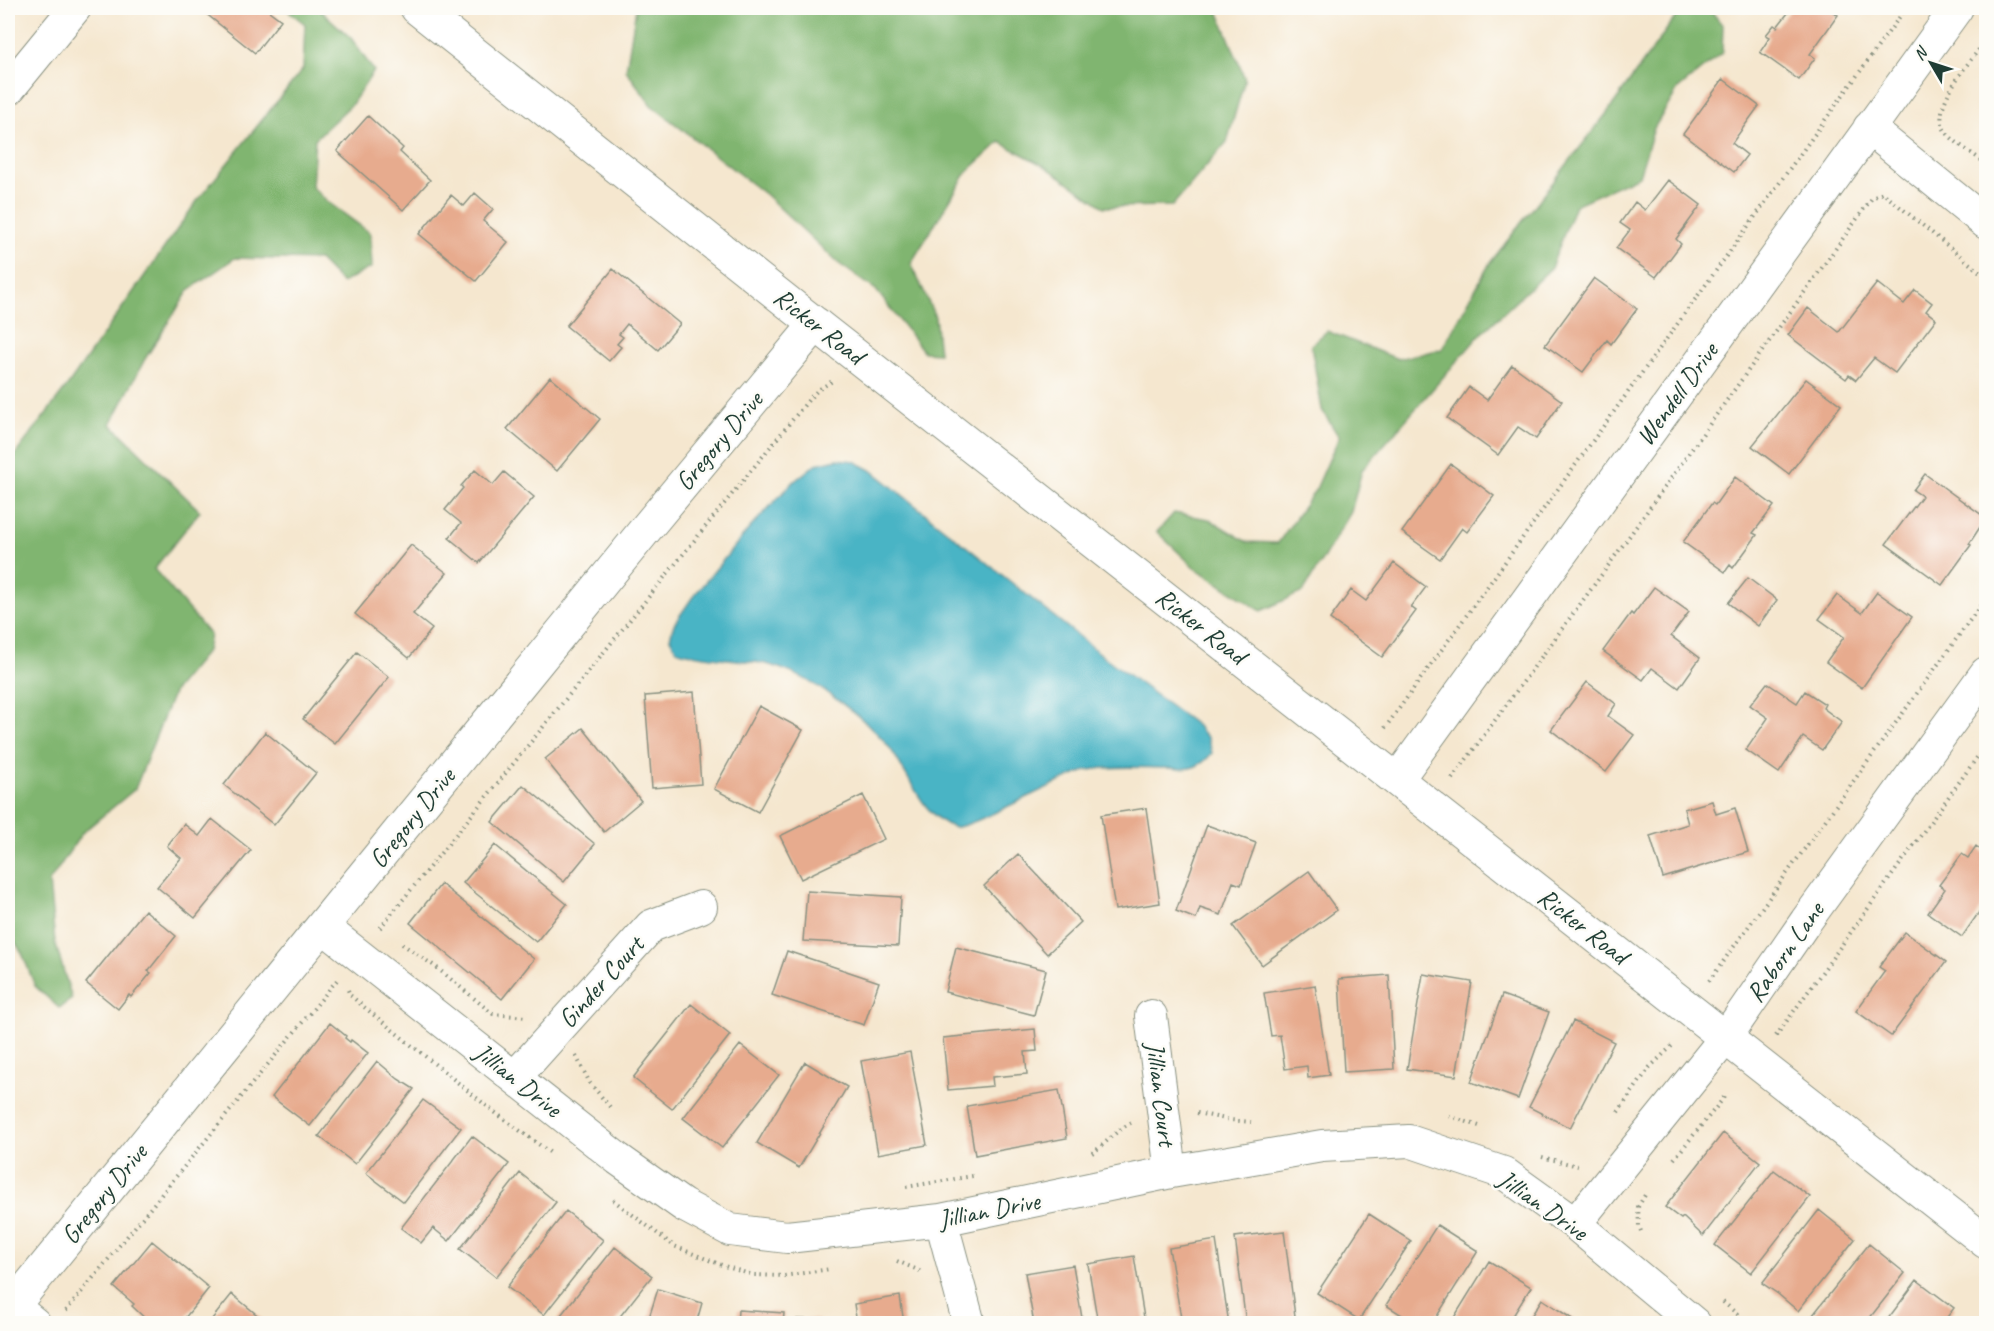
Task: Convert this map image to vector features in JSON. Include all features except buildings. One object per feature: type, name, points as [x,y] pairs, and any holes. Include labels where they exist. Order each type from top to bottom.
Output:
[{"type":"street","points":[[8,90],[75,8]]},
{"type":"street","name":"Ricker Road","points":[[417,8],[1397,780],[1717,1048],[1986,1242]]},
{"type":"street","name":"Wendell Drive","points":[[1397,780],[1957,8]]},
{"type":"street","points":[[1869,128],[1986,223]]},
{"type":"street","name":"Gregory Drive","points":[[29,1314],[323,927],[816,324]]},
{"type":"street","name":"Raborn Lane","points":[[1575,1224],[1717,1048],[1986,673]]},
{"type":"street","name":"Ginder Court","points":[[515,1077],[651,926],[701,907]]},
{"type":"street","name":"Jillian Drive","points":[[323,927],[618,1159],[674,1199],[730,1230],[787,1237],[941,1220],[1171,1172],[1322,1146],[1409,1141],[1504,1173],[1575,1224],[1695,1323]]},
{"type":"street","name":"Jillian Court","points":[[1151,1017],[1171,1172]]},
{"type":"street","points":[[941,1220],[969,1323]]},
{"type":"path","points":[[1380,736],[1906,8]]},
{"type":"path","points":[[1986,40],[1945,98],[1940,120],[1946,132],[1986,164]]},
{"type":"path","points":[[1446,787],[1600,578],[1872,198],[1883,193],[1986,277]]},
{"type":"path","points":[[384,935],[377,932],[803,408],[818,390],[840,377]]},
{"type":"path","points":[[1704,989],[1986,598]]},
{"type":"path","points":[[1772,1041],[1986,745]]},
{"type":"path","points":[[398,942],[436,967],[494,1014],[531,1018],[553,1035],[575,1055],[590,1083],[615,1112]]},
{"type":"path","points":[[29,1314],[81,1295],[358,955]]},
{"type":"path","points":[[1613,1119],[1650,1067],[1675,1044],[1677,1035],[1717,1048]]},
{"type":"path","points":[[1085,1156],[1099,1148],[1121,1128],[1146,1119],[1201,1112],[1230,1120],[1259,1122]]},
{"type":"path","points":[[1441,1114],[1487,1129]]},
{"type":"path","points":[[1539,1157],[1592,1170],[1624,1201],[1638,1207],[1637,1215],[1643,1236]]},
{"type":"path","points":[[1578,1166],[1585,1157]]},
{"type":"path","points":[[904,1188],[975,1176]]},
{"type":"path","points":[[1722,1301],[1749,1323]]},
{"type":"green space","points":[[285,8],[318,8],[351,38],[374,71],[352,104],[315,139],[312,187],[328,202],[370,233],[372,267],[342,283],[319,260],[235,258],[189,290],[145,359],[111,424],[200,511],[154,569],[210,635],[207,651],[174,691],[135,789],[82,833],[49,882],[55,942],[72,999],[59,1008],[35,986],[22,953],[8,931],[8,464],[68,385],[197,201],[303,69],[305,24]]},
{"type":"green space","points":[[636,8],[1217,8],[1245,79],[1227,142],[1172,206],[1104,207],[1046,167],[1000,142],[967,172],[911,263],[935,317],[939,353],[924,352],[876,290],[838,263],[766,195],[651,105],[626,70]]},
{"type":"green space","points":[[1682,8],[1709,8],[1723,26],[1722,53],[1678,89],[1654,128],[1639,176],[1575,205],[1551,268],[1479,336],[1362,470],[1351,512],[1303,592],[1261,611],[1195,568],[1157,532],[1174,513],[1209,519],[1247,542],[1278,543],[1316,489],[1339,437],[1322,410],[1311,345],[1327,331],[1398,359],[1442,349],[1490,263],[1607,113]]},
{"type":"water","points":[[837,459],[854,461],[871,470],[1107,659],[1196,725],[1208,738],[1212,753],[1202,763],[1187,769],[1118,767],[1090,770],[977,820],[953,827],[932,814],[896,757],[875,731],[820,688],[799,676],[762,663],[716,658],[677,650],[670,638],[674,624],[692,598],[748,530],[792,483],[816,464]]}]
